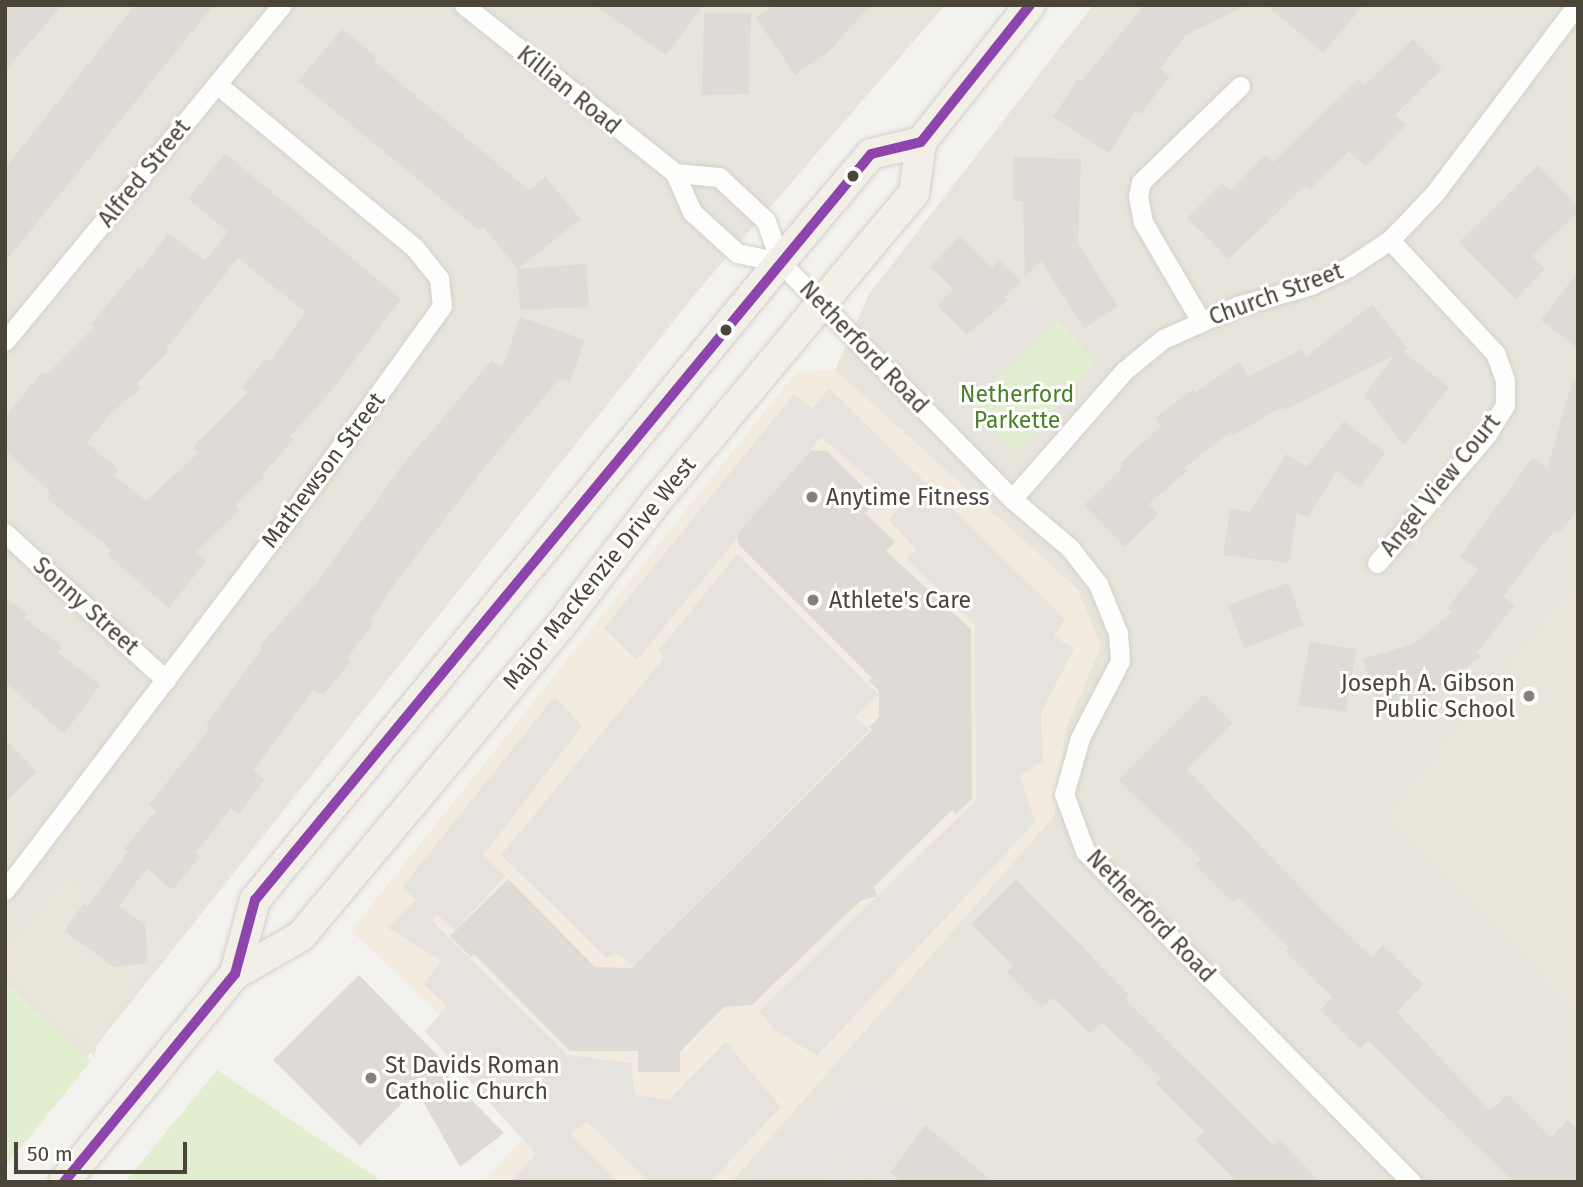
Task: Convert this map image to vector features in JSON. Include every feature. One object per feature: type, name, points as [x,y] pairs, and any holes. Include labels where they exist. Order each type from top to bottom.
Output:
[{"type":"main road","points":[[921,142],[1030,5]]},
{"type":"main road","name":"Major MacKenzie Drive West","points":[[64,1182],[235,974],[301,936],[561,625],[820,302],[914,192],[921,142],[871,154],[780,262],[256,900],[235,974]]},
{"type":"street","name":"Alfred Street","points":[[5,341],[282,5]]},
{"type":"street","name":"Killian Road","points":[[464,5],[675,173],[692,212],[737,253],[780,262]]},
{"type":"street","name":"Church Street","points":[[1012,499],[1124,371],[1163,339],[1201,321],[1311,285],[1349,267],[1390,240],[1434,194],[1577,5]]},
{"type":"street","name":"Mathewson Street","points":[[5,890],[426,333],[442,306],[439,278],[415,248],[217,84]]},
{"type":"street","points":[[1201,321],[1143,222],[1138,196],[1141,182],[1240,86]]},
{"type":"street","points":[[675,173],[719,177],[766,221],[780,262]]},
{"type":"street","name":"Angel View Court","points":[[1377,563],[1487,434],[1505,405],[1505,380],[1495,353],[1390,240]]},
{"type":"street","name":"Netherford Road","points":[[780,262],[1012,499],[1070,548],[1098,584],[1121,643],[1120,660],[1080,738],[1064,794],[1086,851],[1411,1182]]},
{"type":"street","name":"Sonny Street","points":[[5,533],[166,680]]},
{"type":"shaded area","points":[[5,5],[945,5],[696,293],[5,1160]]},
{"type":"shaded area","points":[[1093,5],[1578,5],[1578,1182],[731,1182],[1054,816],[1066,727],[1101,646],[1078,590],[835,370],[869,294]]},
{"type":"shaded area","points":[[1022,295],[1046,319],[978,387],[954,363]]},
{"type":"shaded area","points":[[835,370],[1078,590],[1101,646],[1066,728],[1054,816],[731,1182],[483,1182],[545,1113],[351,931],[796,372]]},
{"type":"shaded area","points":[[829,388],[1065,619],[1054,636],[1074,649],[1041,713],[1043,761],[1020,776],[1035,822],[817,1056],[774,1029],[759,1011],[976,800],[975,625],[906,559],[916,550],[888,519],[901,506],[821,437],[637,660],[604,628],[794,394],[812,408]]},
{"type":"shaded area","points":[[737,554],[879,695],[854,717],[869,730],[633,967],[616,952],[607,958],[501,855],[664,658],[659,650]]},
{"type":"shaded area","name":"Joseph A. Gibson Public School","points":[[1578,577],[1578,1016],[1384,816]]},
{"type":"shaded area","points":[[555,696],[582,726],[483,856],[506,876],[455,930],[436,914],[432,921],[568,1055],[631,1063],[635,1095],[669,1100],[726,1042],[781,1107],[710,1182],[649,1182],[587,1121],[571,1134],[618,1182],[510,1182],[536,1154],[425,1031],[447,1006],[423,984],[442,961],[388,928],[416,900],[403,886]]},
{"type":"shaded area","points":[[67,876],[104,910],[130,910],[168,946],[97,1038],[95,1057],[5,977],[5,950]]},
{"type":"shaded area","points":[[856,1071],[918,1114],[871,1182],[839,1160],[823,1182],[748,1182],[800,1107],[821,1121]]},
{"type":"green space","name":"Netherford Parkette","points":[[1057,322],[1096,362],[1017,453],[973,407]]},
{"type":"green space","points":[[5,982],[91,1061],[5,1167]]},
{"type":"green space","points":[[217,1070],[383,1182],[125,1182]]},
{"type":"building","points":[[5,5],[62,5],[5,71]]},
{"type":"building","points":[[135,5],[214,5],[5,262],[5,168]]},
{"type":"building","points":[[594,5],[704,5],[666,55]]},
{"type":"building","points":[[776,5],[871,5],[827,53],[795,75],[756,18]]},
{"type":"building","points":[[1144,5],[1247,5],[1186,35],[1160,69],[1170,77],[1140,114],[1136,111],[1109,153],[1053,117],[1078,79],[1082,81]]},
{"type":"building","points":[[1266,5],[1364,5],[1323,53]]},
{"type":"building","points":[[704,13],[751,13],[749,94],[702,95]]},
{"type":"building","points":[[342,29],[376,57],[374,61],[529,190],[545,177],[581,219],[518,269],[483,227],[480,231],[298,81]]},
{"type":"building","points":[[1413,39],[1442,69],[1395,115],[1406,125],[1365,167],[1349,151],[1310,189],[1306,185],[1229,259],[1187,218],[1222,183],[1230,191],[1265,155],[1273,162],[1358,79],[1365,85]]},
{"type":"building","points":[[225,153],[401,299],[328,395],[290,436],[294,439],[263,474],[265,476],[235,506],[240,510],[196,552],[207,561],[168,608],[108,555],[112,550],[46,498],[51,493],[5,450],[5,417],[42,372],[46,375],[94,327],[91,324],[139,267],[142,269],[168,233],[205,260],[228,232],[188,199]],"holes":[[[238,258],[305,312],[270,362],[266,358],[242,387],[248,392],[192,447],[198,453],[146,501],[114,475],[119,470],[87,443],[112,412],[141,388],[137,384],[168,352],[166,349]]]},
{"type":"building","points":[[1014,157],[1081,159],[1078,244],[1118,306],[1084,328],[1041,261],[1025,277],[1023,202],[1013,201]]},
{"type":"building","points":[[1538,165],[1578,207],[1578,212],[1532,256],[1545,269],[1516,299],[1459,242]]},
{"type":"building","points":[[960,236],[992,268],[999,260],[1021,281],[1005,297],[1008,300],[967,335],[937,306],[953,289],[930,267]]},
{"type":"building","points":[[586,264],[589,307],[520,310],[517,269]]},
{"type":"building","points":[[1578,272],[1578,349],[1541,320]]},
{"type":"building","points":[[1372,304],[1408,349],[1403,351],[1449,387],[1404,445],[1364,395],[1395,355],[1285,410],[1283,406],[1234,435],[1231,432],[1184,468],[1187,471],[1149,504],[1158,514],[1125,547],[1084,505],[1123,467],[1120,463],[1161,426],[1155,418],[1193,389],[1195,393],[1239,362],[1249,376],[1302,349],[1306,357]]},
{"type":"building","points":[[520,317],[585,340],[570,382],[559,379],[485,467],[396,582],[370,621],[373,624],[347,658],[351,661],[323,696],[314,689],[253,771],[265,780],[238,815],[231,809],[195,853],[200,857],[172,890],[147,868],[119,906],[145,924],[148,963],[114,967],[64,931],[84,903],[88,906],[128,852],[124,849],[156,811],[149,805],[210,728],[206,725],[262,648],[259,646],[318,581],[401,467],[492,360],[502,368]]},
{"type":"building","points":[[1572,380],[1578,381],[1578,510],[1558,534],[1554,531],[1503,596],[1515,605],[1477,652],[1480,656],[1424,701],[1379,714],[1363,659],[1413,644],[1452,612],[1447,608],[1478,570],[1460,556],[1533,457],[1548,468]]},
{"type":"building","points":[[1344,421],[1386,453],[1359,488],[1337,471],[1307,518],[1297,512],[1289,563],[1223,555],[1230,509],[1250,512],[1286,454],[1307,467]]},
{"type":"building","points":[[811,450],[827,451],[877,501],[865,513],[895,542],[886,551],[971,629],[972,799],[956,814],[952,810],[874,887],[877,896],[860,901],[752,1005],[724,1007],[680,1052],[680,1072],[638,1072],[638,1051],[570,1051],[474,954],[471,957],[450,936],[508,879],[595,967],[632,968],[872,730],[869,727],[879,717],[879,691],[869,681],[872,678],[738,544],[738,533]]},
{"type":"building","points":[[1288,583],[1304,625],[1244,648],[1228,605]]},
{"type":"building","points":[[5,597],[28,614],[24,618],[62,646],[58,652],[100,685],[64,734],[5,682]]},
{"type":"building","points":[[1310,642],[1357,649],[1345,712],[1298,705]]},
{"type":"building","points":[[1204,694],[1233,723],[1187,769],[1325,913],[1372,957],[1383,945],[1423,984],[1397,1012],[1490,1111],[1508,1094],[1551,1138],[1567,1120],[1578,1130],[1578,1182],[1514,1182],[1368,1041],[1360,1049],[1320,1010],[1332,997],[1286,952],[1290,949],[1239,898],[1233,903],[1195,865],[1201,859],[1118,780]]},
{"type":"building","points":[[5,739],[37,772],[5,802]]},
{"type":"building","points":[[1016,879],[1129,995],[1125,999],[1273,1145],[1279,1139],[1320,1182],[1237,1182],[1195,1140],[1204,1131],[1156,1083],[1161,1078],[1102,1022],[1090,1034],[1053,998],[1042,1008],[1007,972],[1013,966],[971,924]]},
{"type":"building","name":"St Davids Roman Catholic Church","points":[[359,975],[444,1062],[439,1067],[504,1133],[460,1167],[416,1089],[360,1146],[273,1060]]},
{"type":"building","points":[[925,1125],[993,1182],[903,1182],[890,1173]]},
{"type":"transit line","points":[[64,1182],[235,974],[255,900],[871,154],[921,142],[1030,5]]},
{"type":"place","name":"Anytime Fitness","points":[[812,497]]},
{"type":"place","name":"Athlete's Care","points":[[813,600]]},
{"type":"place","name":"Joseph A. Gibson Public School","points":[[1529,696]]},
{"type":"place","name":"St Davids Roman Catholic Church","points":[[371,1078]]}]
